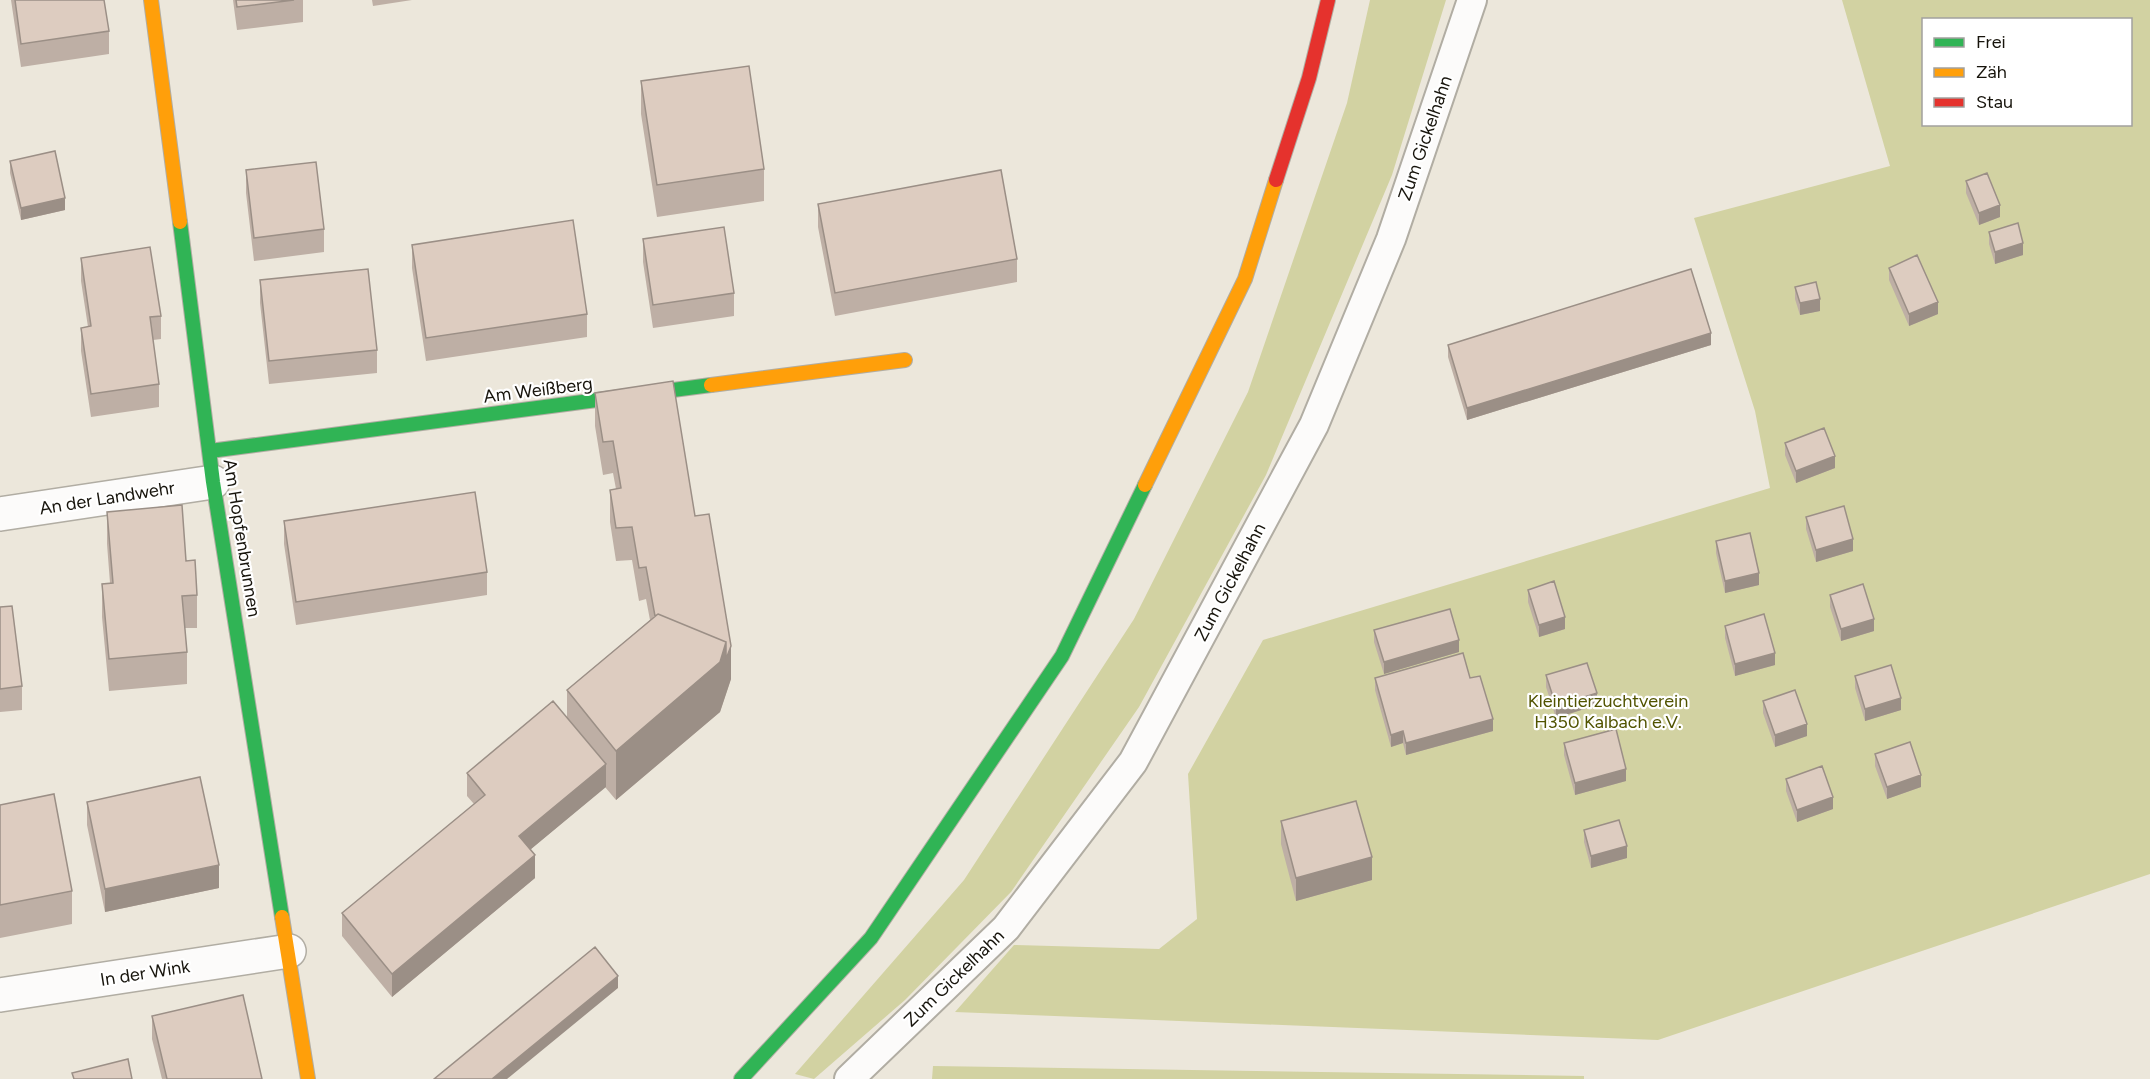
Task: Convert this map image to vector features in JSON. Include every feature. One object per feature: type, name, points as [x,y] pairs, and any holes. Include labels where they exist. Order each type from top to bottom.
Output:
[{"type":"street","name":"Am Hopfenbrunnen","points":[[151,0],[212,466],[308,1079]]},
{"type":"street","points":[[741,1079],[872,938],[1062,656],[1245,279],[1309,78],[1328,0]]},
{"type":"street","name":"Am Weißberg","points":[[212,466],[905,360]]},
{"type":"street","name":"An der Landwehr","points":[[0,514],[212,466]]},
{"type":"street","name":"In der Wink","points":[[0,995],[289,951]]},
{"type":"lane","name":"Zum Gickelhahn","points":[[849,1079],[1006,928],[1133,762],[1314,425],[1391,239],[1472,0]]},
{"type":"green space","points":[[1370,0],[1446,0],[1392,175],[1266,475],[1139,707],[1011,892],[905,1000],[814,1079],[795,1074],[964,880],[1134,619],[1248,392],[1347,103]]},
{"type":"green space","name":"Kleintierzuchtverein H350 Kalbach e.V.","points":[[1842,0],[2150,0],[2150,874],[1658,1040],[955,1012],[1014,945],[1159,949],[1197,919],[1188,774],[1263,640],[1770,488],[1755,411],[1694,218],[1890,166]]},
{"type":"green space","points":[[933,1066],[1584,1076],[1584,1079],[932,1079]]},
{"type":"building","points":[[15,0],[104,0],[109,31],[21,44]]},
{"type":"building","points":[[236,0],[294,0],[237,7]]},
{"type":"building","points":[[749,66],[764,169],[657,185],[641,81]]},
{"type":"building","points":[[55,151],[65,198],[21,208],[10,161]]},
{"type":"building","points":[[316,162],[324,229],[254,238],[246,170]]},
{"type":"building","points":[[1001,170],[1017,259],[835,293],[818,204]]},
{"type":"building","points":[[1987,173],[2000,205],[1979,213],[1966,181]]},
{"type":"building","points":[[573,220],[587,314],[426,338],[412,245]]},
{"type":"building","points":[[2018,223],[2023,243],[1995,252],[1989,232]]},
{"type":"building","points":[[724,227],[734,293],[653,305],[643,239]]},
{"type":"building","points":[[150,247],[161,316],[150,317],[159,384],[91,394],[81,328],[91,326],[81,258]]},
{"type":"building","points":[[1917,255],[1938,302],[1909,314],[1889,268]]},
{"type":"building","points":[[368,269],[377,350],[269,361],[260,280]]},
{"type":"building","points":[[1691,269],[1711,333],[1467,408],[1448,345]]},
{"type":"building","points":[[1816,282],[1820,299],[1800,303],[1795,287]]},
{"type":"building","points":[[673,381],[695,516],[709,514],[731,646],[726,659],[726,642],[658,614],[655,616],[646,567],[639,568],[632,527],[616,528],[610,490],[621,488],[613,441],[603,442],[595,393]]},
{"type":"building","points":[[1824,428],[1835,456],[1796,471],[1785,443]]},
{"type":"building","points":[[475,492],[487,572],[296,602],[284,521]]},
{"type":"building","points":[[182,505],[186,561],[195,560],[197,595],[182,596],[187,652],[109,659],[102,584],[113,583],[107,512]]},
{"type":"building","points":[[1844,506],[1853,539],[1816,550],[1806,517]]},
{"type":"building","points":[[1750,533],[1759,573],[1725,581],[1716,541]]},
{"type":"building","points":[[1554,581],[1565,617],[1539,625],[1528,590]]},
{"type":"building","points":[[1863,584],[1874,619],[1841,629],[1830,595]]},
{"type":"building","points":[[12,606],[22,686],[0,689],[0,607]]},
{"type":"building","points":[[1450,609],[1459,640],[1384,662],[1374,630]]},
{"type":"building","points":[[658,614],[726,642],[720,662],[616,751],[567,690]]},
{"type":"building","points":[[1764,614],[1775,653],[1735,664],[1725,626]]},
{"type":"building","points":[[1463,653],[1470,678],[1480,676],[1493,719],[1406,743],[1403,731],[1391,735],[1375,678]]},
{"type":"building","points":[[1587,663],[1597,693],[1556,706],[1546,675]]},
{"type":"building","points":[[1891,665],[1901,698],[1865,709],[1855,676]]},
{"type":"building","points":[[1795,690],[1807,724],[1775,735],[1763,701]]},
{"type":"building","points":[[553,701],[606,764],[519,836],[535,855],[392,974],[342,913],[485,795],[467,773]]},
{"type":"building","points":[[1616,729],[1626,769],[1575,783],[1564,743]]},
{"type":"building","points":[[1910,742],[1921,775],[1887,787],[1875,754]]},
{"type":"building","points":[[1822,766],[1833,797],[1797,810],[1786,779]]},
{"type":"building","points":[[200,777],[219,865],[105,889],[87,802]]},
{"type":"building","points":[[54,794],[72,891],[0,905],[0,805]]},
{"type":"building","points":[[1356,801],[1372,857],[1296,878],[1281,821]]},
{"type":"building","points":[[1619,820],[1627,846],[1591,856],[1584,830]]},
{"type":"building","points":[[595,947],[618,976],[492,1079],[434,1079]]},
{"type":"building","points":[[243,995],[262,1079],[167,1079],[152,1016]]},
{"type":"building","points":[[128,1059],[132,1079],[74,1079],[72,1073]]},
{"type":"traffic: fast","points":[[180,222],[213,482],[282,917]]},
{"type":"traffic: fast","points":[[210,451],[711,385]]},
{"type":"traffic: fast","points":[[741,1079],[871,938],[1062,656],[1145,485]]},
{"type":"traffic: slow","points":[[151,0],[180,222]]},
{"type":"traffic: slow","points":[[1145,485],[1245,279],[1276,180]]},
{"type":"traffic: slow","points":[[711,385],[905,360]]},
{"type":"traffic: slow","points":[[282,917],[308,1079]]},
{"type":"traffic: jam","points":[[1276,180],[1309,78],[1328,0]]}]
